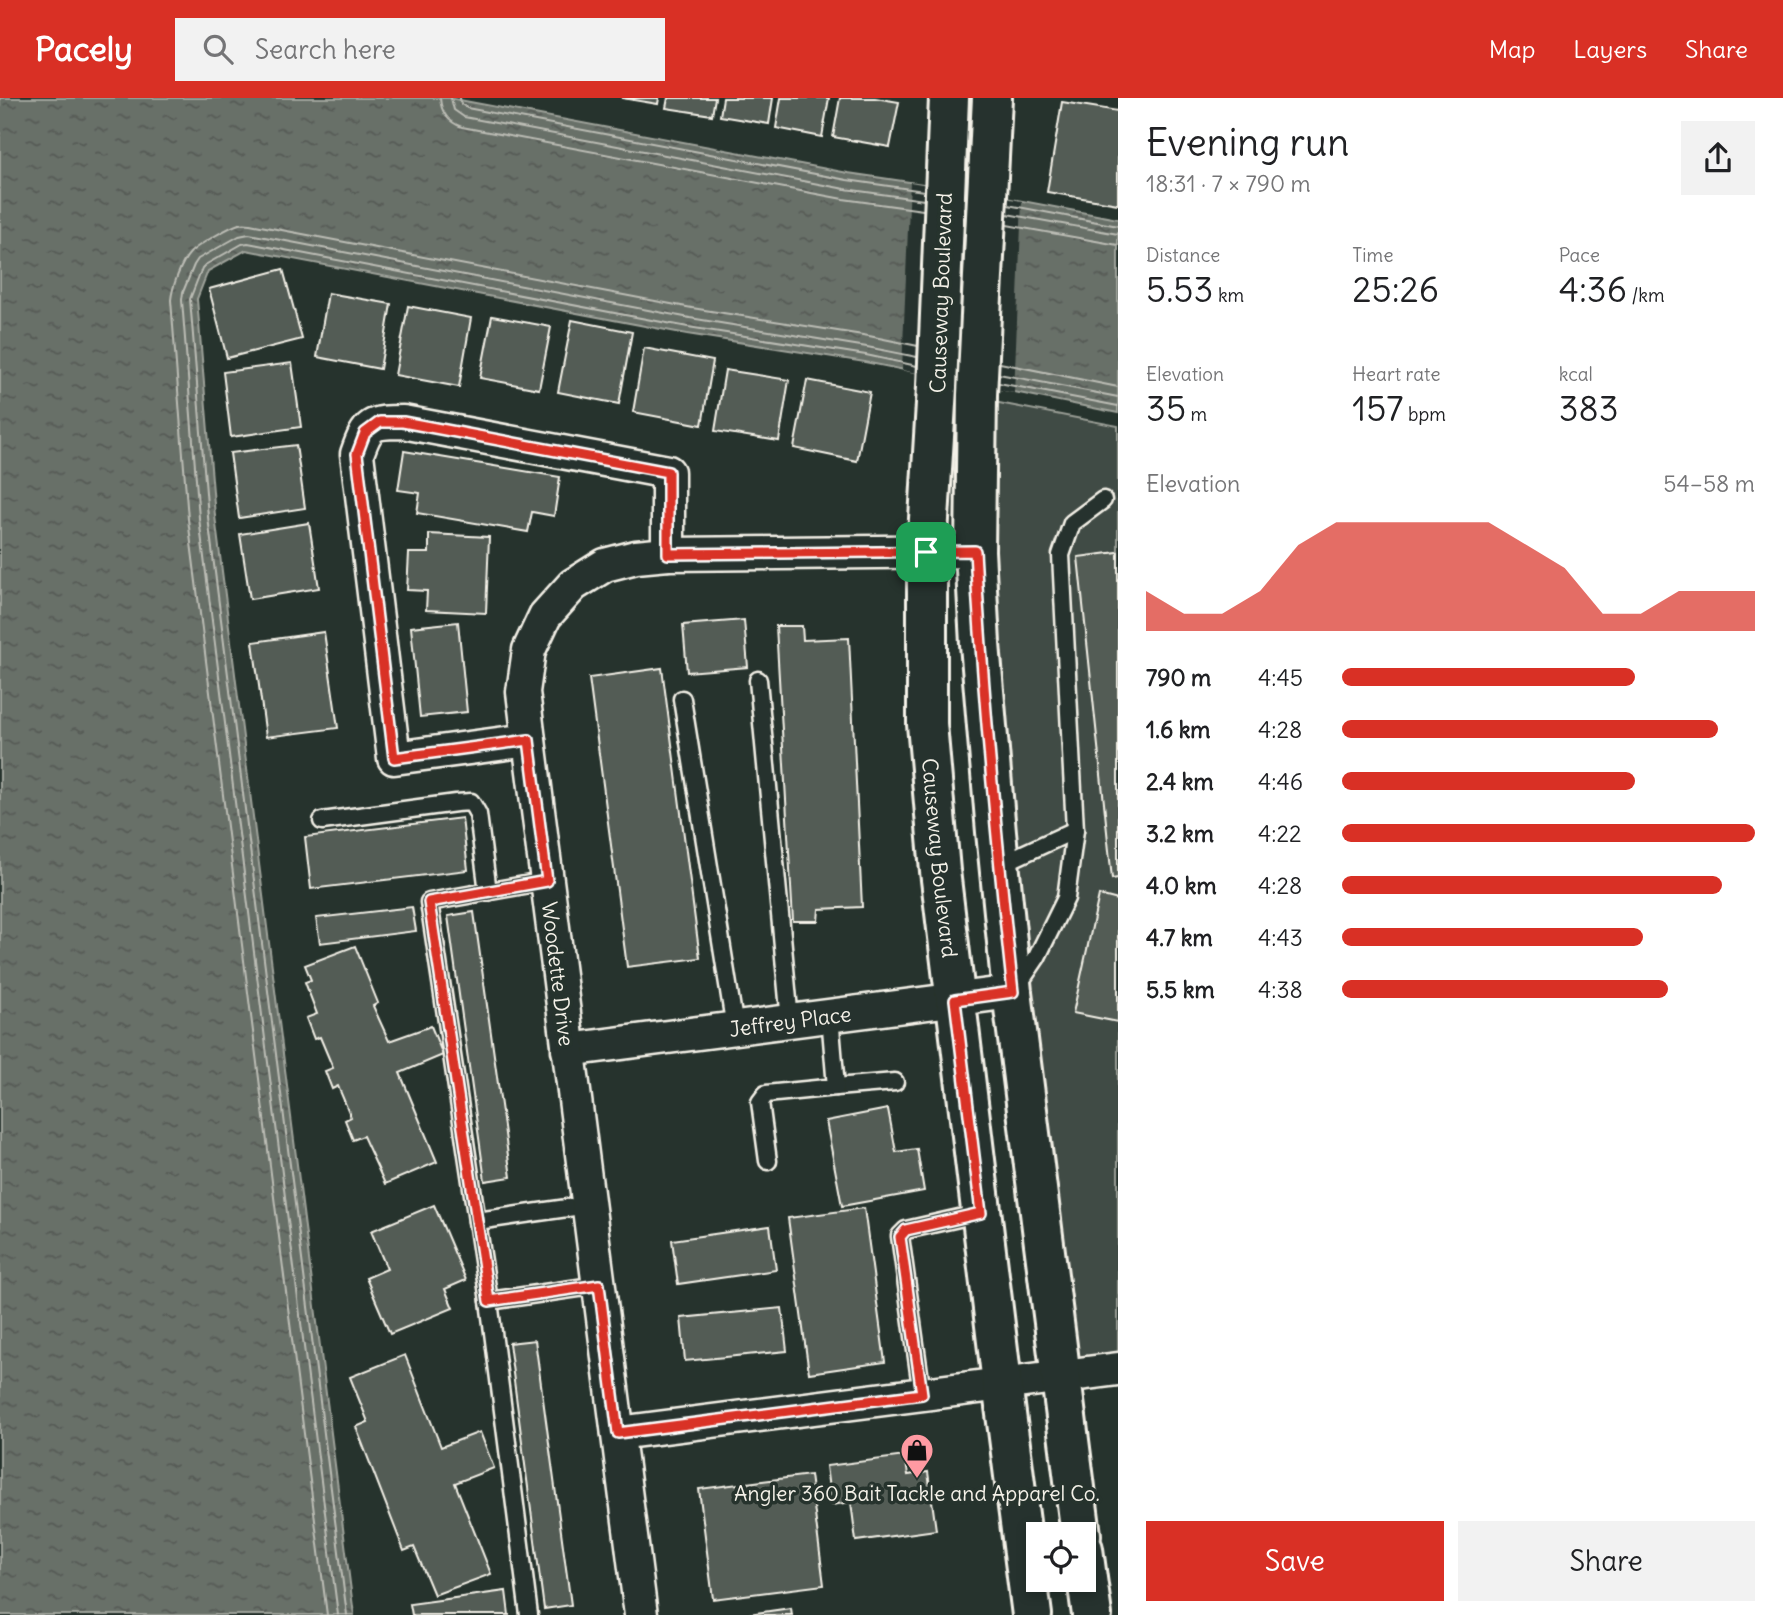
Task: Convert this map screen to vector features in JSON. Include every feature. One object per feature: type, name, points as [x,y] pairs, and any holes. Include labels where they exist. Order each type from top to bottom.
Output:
[{"type":"street","name":"Causeway Boulevard","points":[[949,98],[937,387],[926,552],[927,724],[955,1000],[1032,1615]]},
{"type":"street","name":"Causeway Boulevard","points":[[992,98],[977,395],[975,551],[980,644],[1013,992],[1080,1522]]},
{"type":"street","points":[[529,740],[394,758],[357,454],[365,433],[380,422],[403,422],[668,472],[668,554]]},
{"type":"street","name":"Woodette Drive","points":[[641,1615],[523,692],[529,650],[545,616],[573,585],[605,565],[636,557],[668,554],[975,551]]},
{"type":"street","name":"Jeffrey Place","points":[[568,1050],[1013,992]]},
{"type":"street","points":[[618,1433],[1118,1369]]},
{"type":"street","points":[[1089,1592],[1092,1615]]},
{"type":"lane","points":[[1013,992],[1037,957],[1066,898],[1075,830],[1061,555],[1072,523],[1103,500]]},
{"type":"lane","points":[[758,680],[790,1021]]},
{"type":"lane","points":[[682,699],[735,1028]]},
{"type":"lane","points":[[322,821],[471,802],[478,814],[488,892]]},
{"type":"lane","points":[[999,865],[1075,830]]},
{"type":"lane","points":[[529,1615],[489,1301],[429,902],[547,881]]},
{"type":"lane","points":[[830,1016],[836,1087]]},
{"type":"lane","points":[[768,1161],[760,1102],[766,1094],[895,1082]]},
{"type":"lane","points":[[477,1221],[588,1205]]},
{"type":"lane","points":[[922,1394],[900,1237],[906,1230],[981,1213]]},
{"type":"lane","points":[[489,1301],[599,1285]]},
{"type":"shaded area","points":[[994,402],[1118,426],[1118,1355],[1076,1359],[1029,990],[1012,830],[991,550]]},
{"type":"water","points":[[0,98],[449,98],[848,173],[964,190],[1118,219],[1118,413],[865,362],[687,334],[246,250],[208,271],[197,299],[215,516],[354,1615],[0,1615]]},
{"type":"pier","points":[[910,182],[1022,201],[1014,393],[902,370]]},
{"type":"building","points":[[622,98],[659,98],[658,104]]},
{"type":"building","points":[[668,98],[715,98],[712,115],[666,108]]},
{"type":"building","points":[[723,98],[773,98],[769,124],[720,116]]},
{"type":"building","points":[[781,98],[829,98],[822,137],[776,128]]},
{"type":"building","points":[[840,98],[875,98],[899,102],[890,147],[833,137]]},
{"type":"building","points":[[1062,102],[1118,111],[1118,204],[1047,192]]},
{"type":"building","points":[[283,269],[302,339],[227,358],[209,289]]},
{"type":"building","points":[[328,293],[391,304],[380,369],[317,357]]},
{"type":"building","points":[[408,306],[471,318],[459,387],[395,375]]},
{"type":"building","points":[[492,316],[551,327],[539,389],[480,378]]},
{"type":"building","points":[[572,320],[632,332],[619,404],[558,392]]},
{"type":"building","points":[[644,348],[713,361],[702,425],[633,412]]},
{"type":"building","points":[[292,363],[301,427],[231,437],[223,372]]},
{"type":"building","points":[[725,370],[789,380],[779,441],[715,431]]},
{"type":"building","points":[[807,380],[870,392],[857,461],[794,448]]},
{"type":"building","points":[[296,445],[305,508],[239,518],[230,453]]},
{"type":"building","points":[[404,451],[560,477],[554,516],[532,512],[528,532],[417,513],[420,493],[398,490]]},
{"type":"building","points":[[309,523],[319,588],[250,599],[240,534]]},
{"type":"building","points":[[429,534],[489,537],[486,613],[426,610],[427,591],[407,590],[409,553],[429,553]]},
{"type":"building","points":[[1118,552],[1118,878],[1112,879],[1078,557]]},
{"type":"building","points":[[744,620],[748,667],[687,672],[683,625]]},
{"type":"building","points":[[458,622],[467,712],[420,717],[411,627]]},
{"type":"building","points":[[776,626],[802,626],[803,640],[849,638],[862,907],[819,909],[818,921],[793,921]]},
{"type":"building","points":[[324,632],[338,728],[266,737],[253,642]]},
{"type":"building","points":[[662,668],[700,958],[627,967],[589,678]]},
{"type":"building","points":[[462,818],[468,870],[311,889],[305,837]]},
{"type":"building","points":[[1099,895],[1118,900],[1118,1022],[1073,1013]]},
{"type":"building","points":[[412,907],[416,931],[320,943],[316,918]]},
{"type":"building","points":[[474,912],[511,1177],[485,1181],[448,916]]},
{"type":"building","points":[[355,946],[378,1003],[373,1006],[389,1041],[431,1026],[443,1055],[400,1073],[437,1162],[385,1184],[363,1136],[353,1140],[345,1120],[351,1117],[338,1086],[332,1089],[325,1071],[333,1068],[320,1037],[314,1039],[306,1018],[317,1014],[305,982],[311,980],[305,965]]},
{"type":"building","points":[[888,1109],[896,1152],[917,1149],[924,1191],[842,1206],[826,1121]]},
{"type":"building","points":[[434,1205],[466,1280],[445,1289],[453,1308],[390,1334],[366,1278],[387,1269],[371,1231]]},
{"type":"building","points":[[864,1208],[885,1362],[809,1373],[788,1218]]},
{"type":"building","points":[[770,1226],[776,1270],[678,1284],[672,1240]]},
{"type":"building","points":[[782,1308],[787,1351],[685,1361],[681,1318]]},
{"type":"building","points":[[535,1340],[571,1605],[544,1609],[509,1343]]},
{"type":"building","points":[[405,1355],[441,1447],[480,1432],[494,1468],[455,1483],[491,1574],[434,1595],[414,1547],[404,1551],[356,1427],[368,1422],[350,1377]]},
{"type":"building","points":[[905,1456],[908,1475],[928,1472],[936,1530],[856,1541],[851,1502],[831,1505],[826,1466]]},
{"type":"building","points":[[810,1475],[824,1585],[713,1599],[699,1489]]},
{"type":"building","points":[[506,1591],[509,1615],[412,1615],[410,1604]]},
{"type":"building","points":[[791,1608],[792,1615],[741,1615]]},
{"type":"place","name":"Angler 360 Bait Tackle and Apparel Co.","points":[[917,1480]]},
{"type":"route","points":[[380,422],[403,422],[668,472],[668,554],[926,552],[975,551],[996,832],[1013,992],[955,1000],[981,1213],[906,1230],[900,1237],[922,1394],[618,1433],[599,1285],[489,1301],[429,902],[547,881],[529,740],[394,758],[357,454],[365,433],[380,422]]}]
